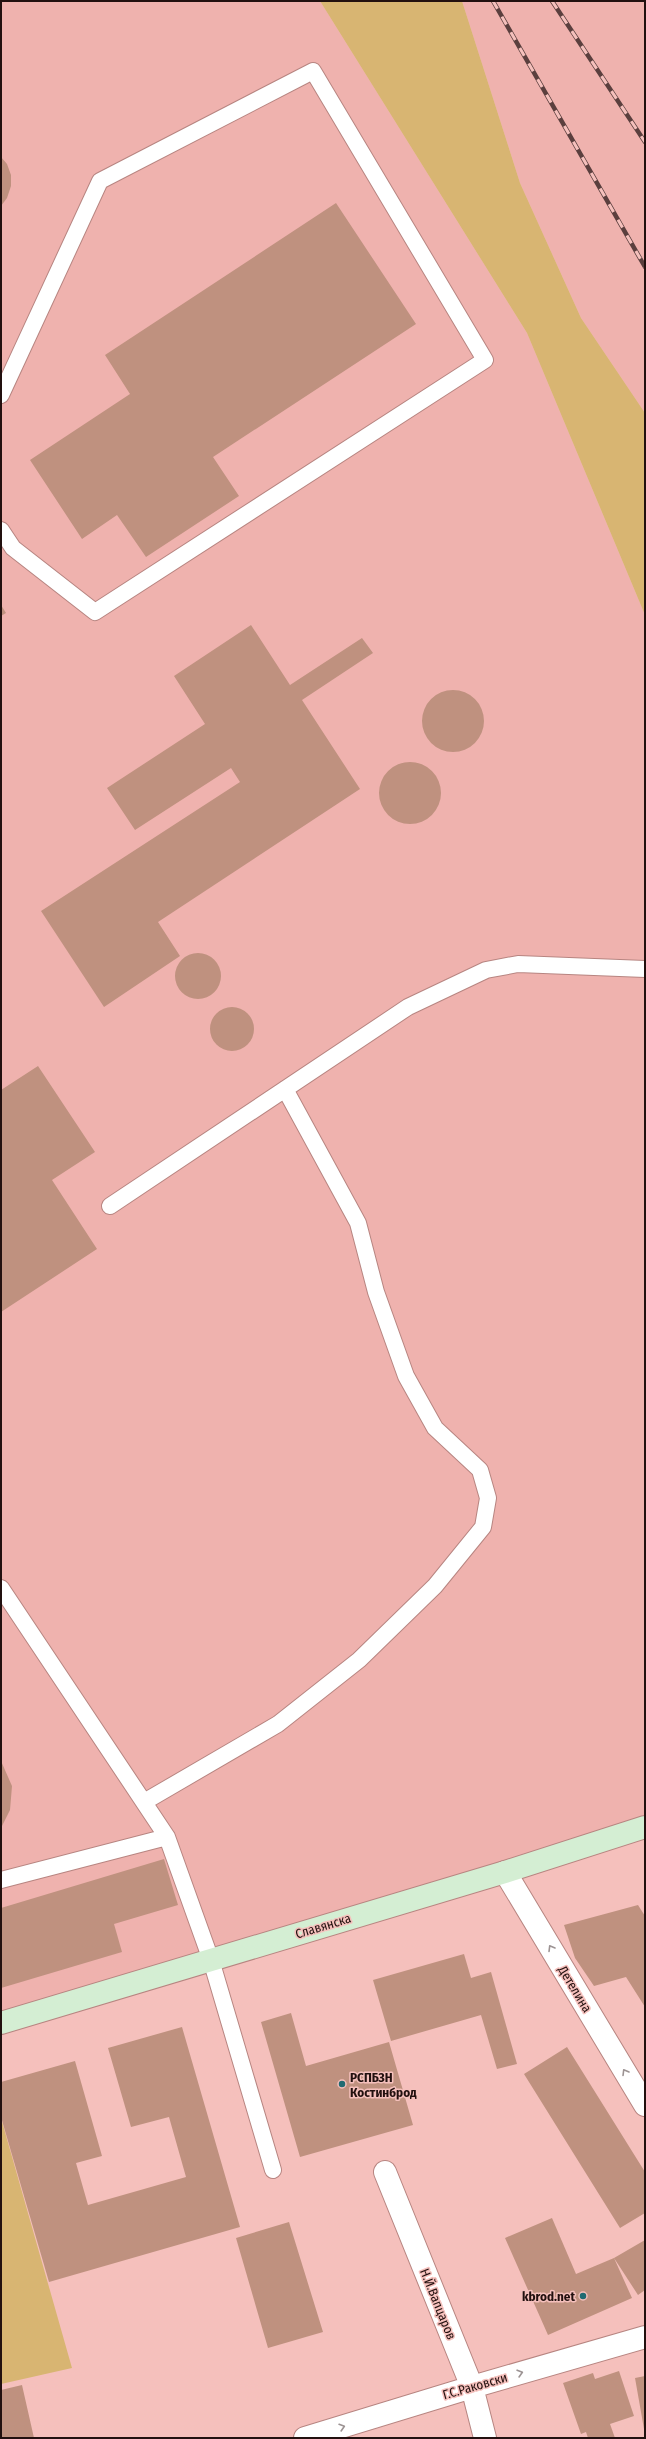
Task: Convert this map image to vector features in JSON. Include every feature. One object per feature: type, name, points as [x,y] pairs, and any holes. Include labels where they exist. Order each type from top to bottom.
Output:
[{"type":"street","name":"Славянска","points":[[1,2023],[505,1872],[645,1827]]},
{"type":"street","name":"Детелина","points":[[505,1872],[645,2105]]},
{"type":"street","name":"Н.Й.Вапцаров","points":[[385,2172],[472,2387],[485,2438]]},
{"type":"street","name":"Г.С.Раковски","points":[[305,2438],[472,2387],[645,2337]]},
{"type":"lane","points":[[1,395],[100,181],[313,71],[485,360],[95,612],[13,548],[1,530]]},
{"type":"lane","points":[[110,1206],[408,1007],[486,970],[518,964],[645,969]]},
{"type":"lane","points":[[144,1802],[278,1724],[359,1660],[435,1586],[483,1527],[488,1498],[480,1470],[435,1428],[406,1376],[376,1292],[358,1223],[285,1089]]},
{"type":"lane","points":[[1,1588],[167,1837],[211,1960],[273,2170]]},
{"type":"lane","points":[[1,1880],[167,1837]]},
{"type":"shaded area","points":[[1,1],[320,1],[527,333],[645,615],[645,1827],[1,2023]]},
{"type":"shaded area","points":[[320,1],[462,1],[520,183],[581,318],[645,413],[645,615],[527,333]]},
{"type":"shaded area","points":[[462,1],[645,1],[645,413],[581,318],[520,183]]},
{"type":"shaded area","points":[[1,2118],[72,2368],[1,2384]]},
{"type":"building","points":[[1,157],[7,164],[11,175],[11,186],[7,198],[1,206]]},
{"type":"building","points":[[336,203],[416,324],[213,457],[239,496],[146,557],[117,515],[82,539],[30,460],[130,394],[105,355]]},
{"type":"building","points":[[1,605],[6,613],[1,616]]},
{"type":"building","points":[[251,625],[290,685],[362,638],[373,653],[302,700],[360,789],[158,922],[180,956],[104,1007],[41,911],[240,782],[231,768],[135,830],[107,788],[205,724],[174,676]]},
{"type":"building","points":[[453,690],[470,695],[475,699],[479,704],[484,721],[479,738],[475,743],[470,747],[453,752],[436,747],[431,743],[427,738],[422,721],[427,704],[431,699],[436,695]]},
{"type":"building","points":[[410,762],[427,767],[432,771],[436,776],[441,793],[436,810],[432,815],[427,819],[410,824],[393,819],[388,815],[384,810],[379,793],[384,776],[388,771],[393,767]]},
{"type":"building","points":[[193,953],[203,953],[215,959],[220,967],[220,985],[215,993],[207,998],[193,999],[185,996],[178,989],[175,981],[175,971],[178,963],[185,956]]},
{"type":"building","points":[[228,1007],[236,1007],[248,1013],[254,1025],[254,1033],[248,1045],[236,1051],[228,1051],[216,1045],[210,1033],[210,1025],[216,1013]]},
{"type":"building","points":[[38,1066],[95,1152],[52,1180],[97,1249],[1,1312],[1,1090]]},
{"type":"building","points":[[1,1761],[12,1786],[10,1810],[1,1828]]},
{"type":"building","points":[[164,1859],[178,1905],[114,1924],[122,1952],[1,1988],[1,1908]]},
{"type":"building","points":[[638,1905],[645,1916],[645,2007],[626,1977],[594,1986],[575,1958],[564,1925]]},
{"type":"building","points":[[464,1954],[471,1978],[491,1972],[517,2064],[497,2069],[481,2015],[391,2041],[373,1980]]},
{"type":"building","points":[[291,2013],[306,2066],[389,2042],[413,2125],[300,2157],[261,2022]]},
{"type":"building","points":[[182,2027],[240,2227],[49,2282],[1,2117],[1,2082],[75,2061],[102,2156],[76,2163],[88,2205],[186,2177],[169,2117],[131,2127],[108,2048]]},
{"type":"building","points":[[567,2047],[645,2172],[645,2213],[620,2228],[524,2074]]},
{"type":"building","points":[[552,2218],[576,2274],[614,2258],[632,2298],[548,2335],[505,2238]]},
{"type":"building","points":[[289,2222],[323,2332],[268,2348],[236,2238]]},
{"type":"building","points":[[645,2240],[645,2290],[638,2295],[614,2258]]},
{"type":"building","points":[[619,2371],[634,2416],[610,2424],[615,2438],[588,2438],[586,2432],[581,2434],[563,2383],[593,2373],[595,2379]]},
{"type":"building","points":[[645,2376],[645,2429],[644,2429],[635,2378]]},
{"type":"building","points":[[22,2385],[34,2438],[1,2438],[1,2390]]},
{"type":"railway","points":[[493,1],[645,267]]},
{"type":"railway","points":[[552,1],[645,142]]},
{"type":"place","name":"РСПБЗН Костинброд","points":[[342,2084]]},
{"type":"place","name":"kbrod.net","points":[[583,2296]]}]
